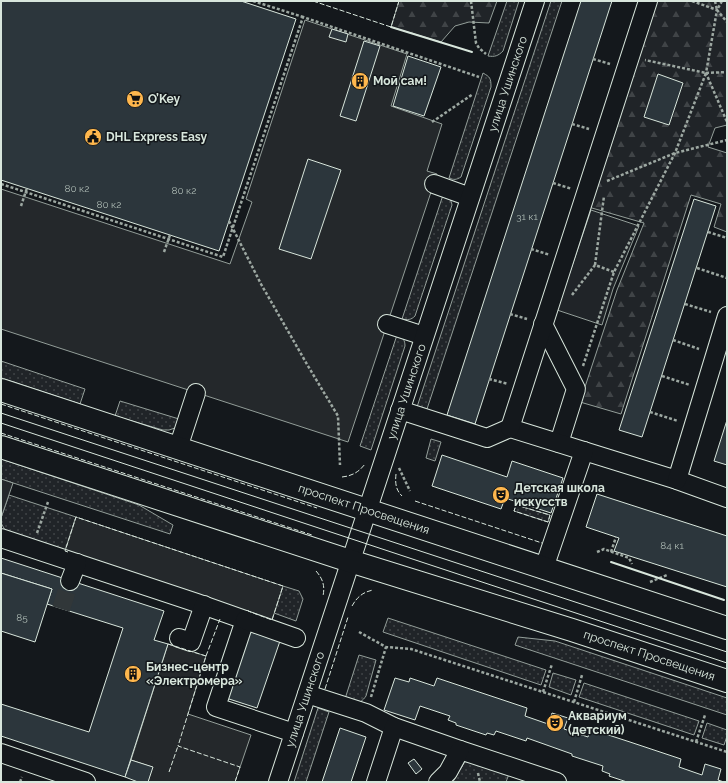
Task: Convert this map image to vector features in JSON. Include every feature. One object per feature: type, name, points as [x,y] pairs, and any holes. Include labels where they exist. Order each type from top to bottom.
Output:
[{"type":"main road","name":"проспект Просвещения","points":[[1,390],[727,628]]},
{"type":"main road","name":"проспект Просвещения","points":[[1,447],[350,561],[572,630],[727,681]]},
{"type":"street","name":"улица Ушинского","points":[[278,782],[535,1]]},
{"type":"street","points":[[510,428],[551,302],[598,179],[630,57],[648,1]]},
{"type":"street","points":[[434,184],[470,197]]},
{"type":"street","points":[[677,480],[727,316]]},
{"type":"street","points":[[387,324],[424,336]]},
{"type":"street","points":[[544,324],[576,389],[559,443]]},
{"type":"street","points":[[178,448],[196,393]]},
{"type":"street","points":[[400,410],[487,438],[510,428],[677,480],[727,498]]},
{"type":"street","points":[[544,568],[584,452]]},
{"type":"street","points":[[1,538],[204,605],[296,638]]},
{"type":"street","points":[[70,581],[77,563]]},
{"type":"street","points":[[179,638],[192,642],[204,605]]},
{"type":"street","points":[[245,620],[216,707],[294,734]]},
{"type":"street","points":[[307,694],[366,713],[394,727],[460,750],[515,776],[557,782]]},
{"type":"street","points":[[376,782],[394,727]]},
{"type":"street","points":[[438,782],[448,772],[460,750]]},
{"type":"street","points":[[1,754],[86,782]]},
{"type":"path","points":[[253,1],[478,77]]},
{"type":"path","points":[[471,1],[476,43],[486,54]]},
{"type":"path","points":[[692,1],[717,10]]},
{"type":"path","points":[[715,1],[717,10],[727,22]]},
{"type":"path","points":[[576,389],[614,272],[675,153],[706,73],[717,10],[722,1]]},
{"type":"path","points":[[1,184],[223,257],[303,17]]},
{"type":"path","points":[[630,57],[706,73],[727,72]]},
{"type":"path","points":[[706,73],[727,122]]},
{"type":"path","points":[[432,122],[473,94]]},
{"type":"path","points":[[551,302],[564,305],[595,266],[598,179],[675,153],[727,140]]},
{"type":"path","points":[[21,206],[27,188]]},
{"type":"path","points":[[229,221],[261,284],[338,416],[340,465]]},
{"type":"path","points":[[708,232],[727,238]]},
{"type":"path","points":[[164,252],[170,235]]},
{"type":"path","points":[[595,266],[614,272]]},
{"type":"path","points":[[696,268],[727,278]]},
{"type":"path","points":[[685,304],[727,316]]},
{"type":"path","points":[[673,340],[715,354]]},
{"type":"path","points":[[662,376],[704,390]]},
{"type":"path","points":[[650,412],[693,426]]},
{"type":"path","points":[[398,466],[410,491]]},
{"type":"path","points":[[32,548],[48,502]]},
{"type":"path","points":[[611,552],[616,537]]},
{"type":"path","points":[[597,552],[604,549],[629,558],[632,564]]},
{"type":"path","points":[[650,582],[666,576]]},
{"type":"path","points":[[359,632],[386,647],[411,649],[727,751]]},
{"type":"path","points":[[366,713],[386,647]]},
{"type":"path","points":[[543,692],[552,664]]},
{"type":"path","points":[[574,702],[582,674]]},
{"type":"path","points":[[696,742],[705,715]]},
{"type":"green space","points":[[399,1],[497,1],[489,23],[469,22],[455,26],[441,42],[391,27]]},
{"type":"green space","points":[[507,1],[519,1],[503,51],[496,56],[488,56]]},
{"type":"green space","points":[[551,1],[562,1],[426,412],[417,407]]},
{"type":"green space","points":[[651,1],[727,1],[727,125],[715,128],[708,147],[727,153],[727,232],[714,227],[721,204],[691,195],[621,414],[580,402],[617,290],[644,223],[585,206]]},
{"type":"green space","points":[[483,73],[490,78],[491,87],[461,177],[451,179],[449,178]]},
{"type":"green space","points":[[443,195],[449,198],[452,205],[415,316],[406,320],[402,319]]},
{"type":"green space","points":[[591,210],[639,226],[613,289],[602,325],[557,310]]},
{"type":"green space","points":[[397,335],[403,339],[405,346],[371,450],[360,446]]},
{"type":"green space","points":[[1,361],[85,389],[80,404],[1,378]]},
{"type":"green space","points":[[120,401],[179,419],[175,428],[163,430],[115,416]]},
{"type":"green space","points":[[431,439],[441,442],[435,461],[426,458]]},
{"type":"green space","points":[[1,459],[139,505],[173,525],[170,534],[1,479]]},
{"type":"green space","points":[[9,495],[76,517],[65,551],[5,530],[1,523],[1,518]]},
{"type":"green space","points":[[516,505],[550,515],[548,522],[514,511]]},
{"type":"green space","points":[[283,586],[299,591],[303,599],[296,621],[274,613]]},
{"type":"green space","points":[[388,618],[546,670],[541,685],[383,632]]},
{"type":"green space","points":[[518,637],[555,641],[727,698],[727,715],[515,645]]},
{"type":"green space","points":[[359,655],[376,660],[366,696],[359,703],[344,702]]},
{"type":"green space","points":[[553,673],[576,680],[571,695],[549,687]]},
{"type":"green space","points":[[584,683],[699,721],[694,735],[579,697]]},
{"type":"green space","points":[[318,708],[329,712],[306,782],[294,782]]},
{"type":"green space","points":[[707,723],[727,730],[724,745],[702,738]]},
{"type":"green space","points":[[467,758],[509,774],[506,782],[453,782]]},
{"type":"shaded area","points":[[305,20],[407,54],[391,106],[442,124],[427,171],[437,174],[348,442],[1,329],[1,189],[230,264],[252,202],[246,199]]},
{"type":"shaded area","points":[[1,479],[13,483],[1,518]]},
{"type":"shaded area","points":[[76,517],[283,586],[272,620],[65,551]]},
{"type":"shaded area","points":[[168,644],[206,656],[188,714],[251,735],[235,782],[148,782],[152,767],[131,760]]},
{"type":"building","name":"O’Key","points":[[1,1],[241,1],[296,19],[219,251],[1,180]]},
{"type":"building","points":[[581,1],[612,1],[475,424],[447,415]]},
{"type":"building","points":[[332,29],[348,34],[346,42],[329,37]]},
{"type":"building","name":"Мой сам!","points":[[364,41],[380,46],[356,121],[340,116]]},
{"type":"building","points":[[408,56],[441,67],[424,116],[393,106]]},
{"type":"building","points":[[658,74],[683,83],[669,125],[644,117]]},
{"type":"building","points":[[308,159],[341,170],[311,259],[279,249]]},
{"type":"building","points":[[694,199],[716,206],[642,437],[619,430]]},
{"type":"building","points":[[727,420],[727,465],[714,461]]},
{"type":"building","points":[[442,455],[507,477],[512,461],[563,478],[551,513],[505,498],[501,509],[432,486]]},
{"type":"building","points":[[597,494],[727,536],[727,587],[614,551],[619,538],[586,527]]},
{"type":"building","name":"Бизнес-центр «Электромера»","points":[[1,558],[164,611],[154,640],[168,644],[125,777],[1,736],[1,704],[89,732],[123,628],[47,604],[52,589],[1,573]]},
{"type":"building","points":[[1,573],[52,589],[35,642],[1,631]]},
{"type":"building","points":[[248,631],[280,641],[257,708],[226,698]]},
{"type":"building","points":[[395,678],[409,682],[410,678],[434,686],[437,678],[527,708],[525,716],[548,724],[552,713],[568,718],[564,729],[588,737],[590,729],[681,759],[679,767],[702,775],[705,764],[721,769],[718,780],[724,782],[627,782],[609,776],[610,774],[602,771],[603,766],[572,756],[572,754],[527,738],[526,741],[496,731],[494,735],[487,733],[486,735],[456,725],[456,723],[448,720],[450,716],[420,706],[415,720],[384,710]]},
{"type":"building","points":[[340,728],[366,737],[351,782],[322,782]]},
{"type":"building","points":[[414,759],[422,769],[416,774],[408,763]]},
{"type":"building","points":[[131,760],[153,767],[148,782],[138,782],[125,777]]},
{"type":"tunnel","points":[[61,609],[70,581]]},
{"type":"tram line","points":[[1,413],[727,652]]},
{"type":"tram line","points":[[1,423],[727,663]]},
{"type":"fence","points":[[313,1],[391,27],[399,1]]},
{"type":"fence","points":[[1,404],[317,508]]},
{"type":"fence","points":[[1,433],[312,535]]},
{"type":"fence","points":[[342,477],[355,473],[365,464]]},
{"type":"fence","points":[[396,474],[396,486],[402,496]]},
{"type":"fence","points":[[415,501],[542,543]]},
{"type":"fence","points":[[516,505],[550,515],[548,522],[514,511],[516,505]]},
{"type":"fence","points":[[68,552],[65,551],[76,517],[283,586],[272,620],[248,611]]},
{"type":"fence","points":[[316,571],[323,583],[323,596]]},
{"type":"fence","points":[[352,606],[361,595],[373,590]]},
{"type":"fence","points":[[325,689],[348,617]]},
{"type":"fence","points":[[206,656],[220,619]]},
{"type":"fence","points":[[168,644],[206,656],[178,746],[240,767],[235,782]]},
{"type":"fence","points":[[169,772],[178,746]]},
{"type":"wall","points":[[391,27],[472,52]]},
{"type":"wall","points":[[611,562],[724,600]]},
{"type":"place","name":"Мой сам!","points":[[360,81]]},
{"type":"place","name":"O’Key","points":[[135,99]]},
{"type":"place","name":"DHL Express Easy","points":[[93,137]]},
{"type":"place","name":"Детская школа искусств","points":[[501,495]]},
{"type":"place","name":"Бизнес-центр «Электромера»","points":[[133,674]]},
{"type":"place","name":"Аквариум (детский)","points":[[555,723]]}]
